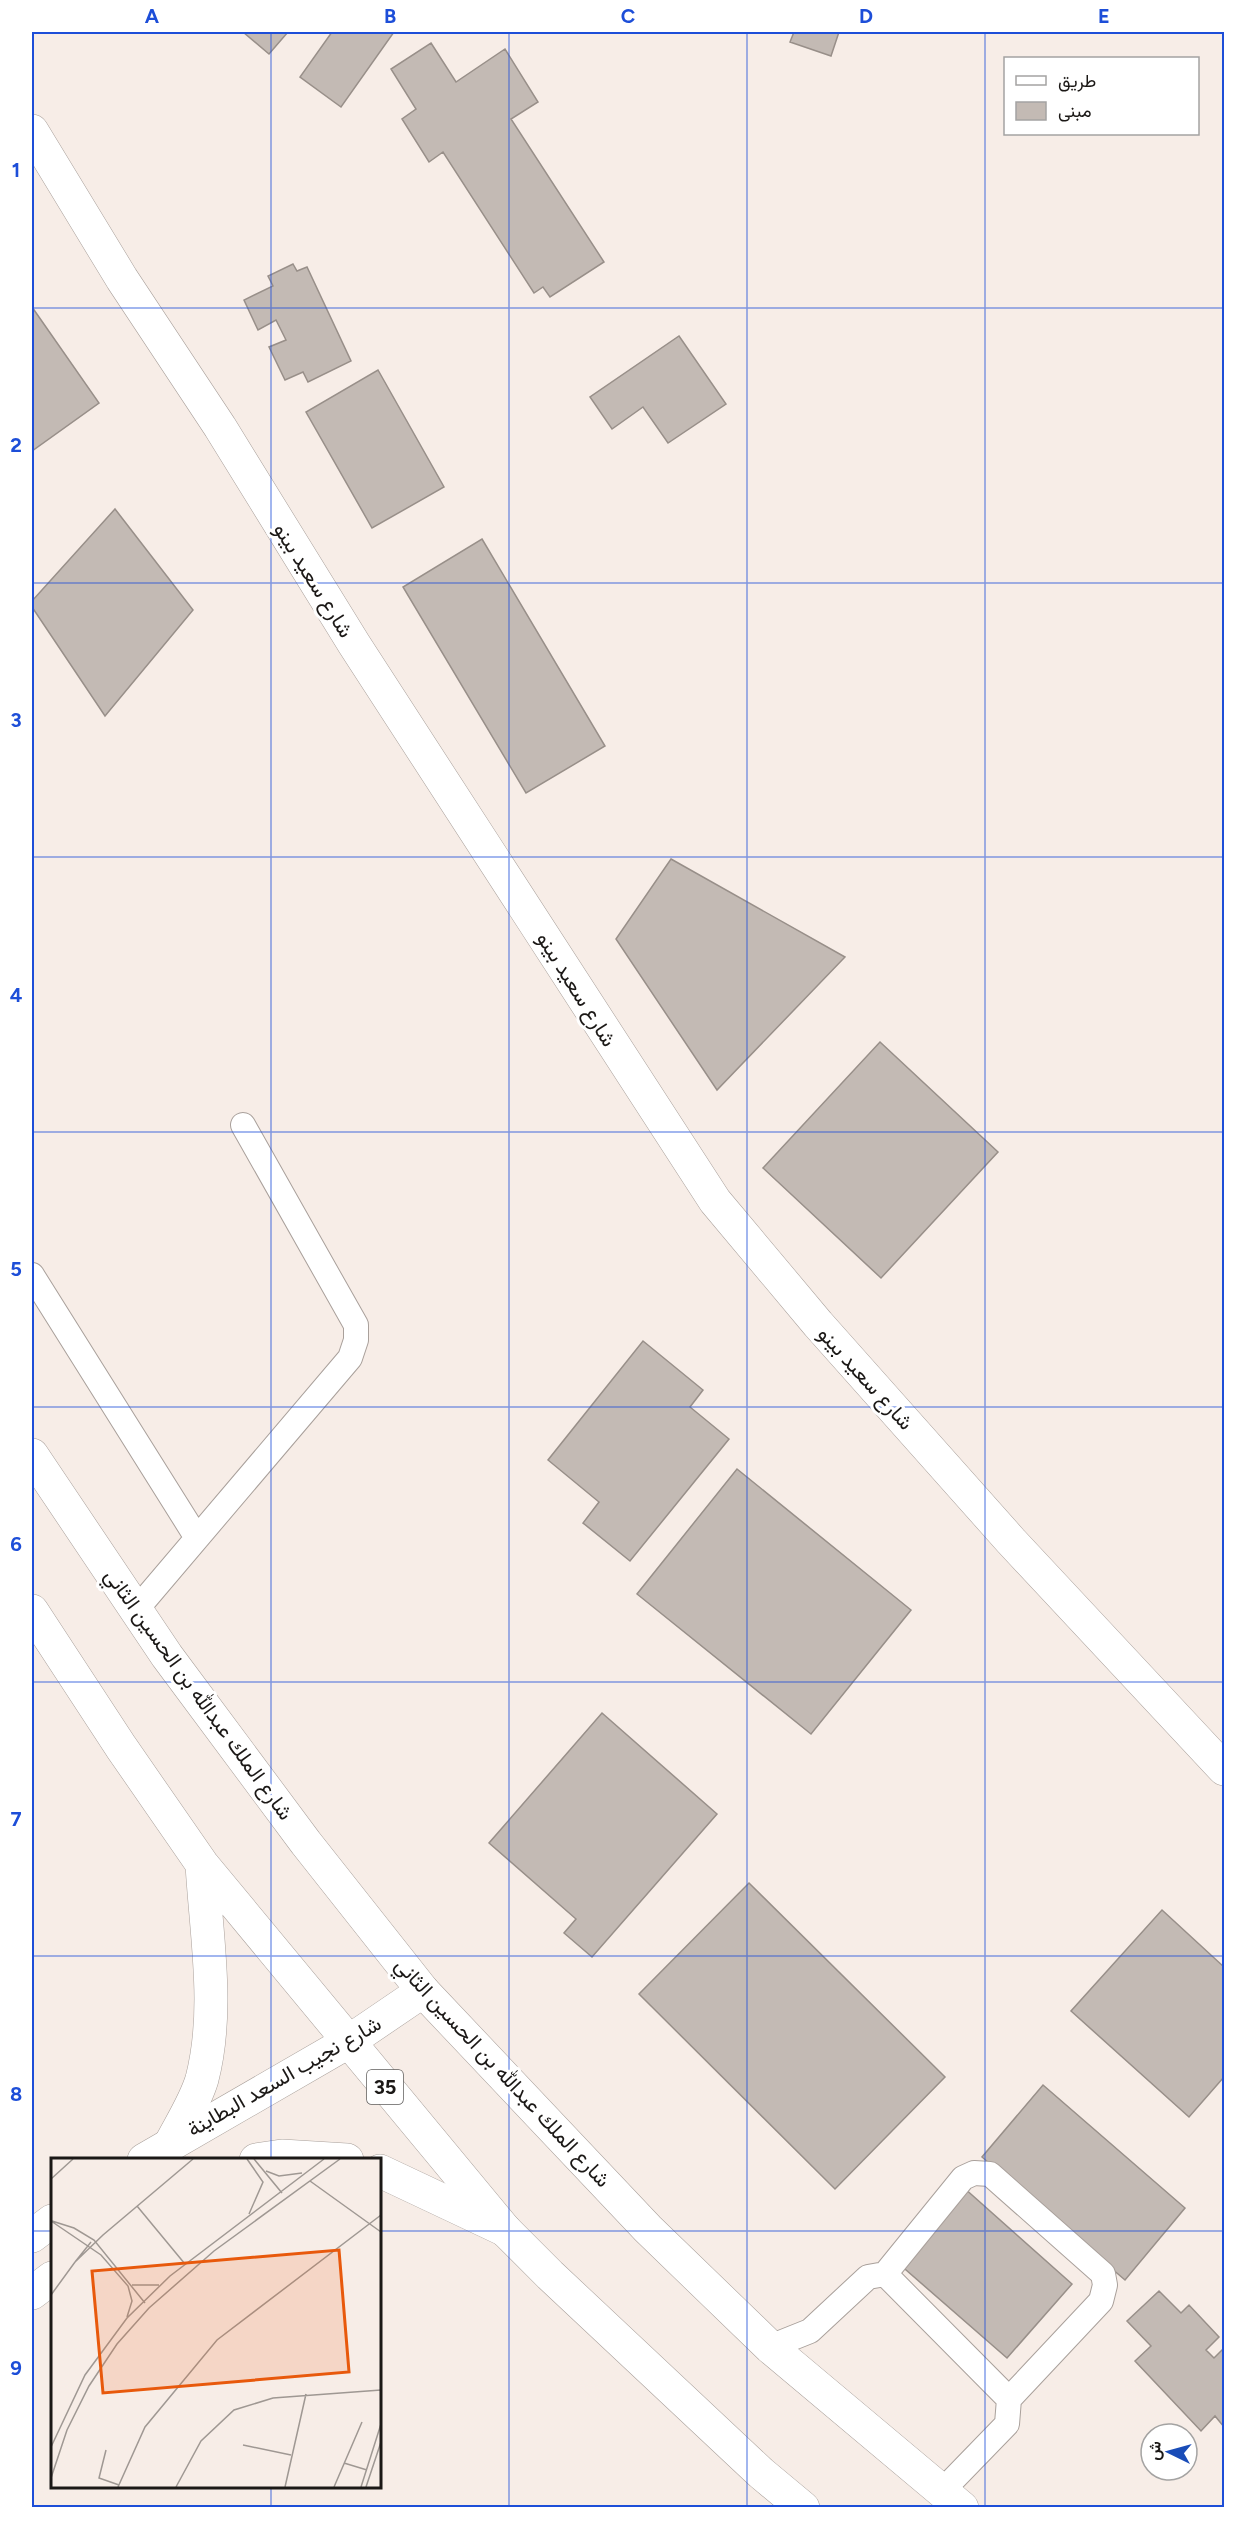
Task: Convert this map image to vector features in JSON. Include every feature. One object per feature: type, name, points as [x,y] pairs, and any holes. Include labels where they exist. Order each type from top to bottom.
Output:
[{"type":"main road","name":"شارع سعيد بينو","points":[[32,131],[122,279],[220,427],[354,644],[715,1201],[818,1324],[1004,1532],[1224,1769]]},
{"type":"main road","name":"شارع الملك عبدالله بن الحسين الثاني","points":[[32,1455],[167,1656],[299,1834],[423,1991],[648,2229],[770,2347],[952,2500]]},
{"type":"main road","name":"35","points":[[32,1611],[121,1747],[202,1864],[505,2229],[550,2275],[744,2457],[803,2508]]},
{"type":"main road","points":[[172,2141],[201,2082],[208,2049],[212,1987],[202,1864]]},
{"type":"main road","name":"شارع نجيب السعد البطاينة","points":[[147,2158],[172,2141],[348,2042],[423,1991]]},
{"type":"main road","points":[[269,2158],[282,2156],[314,2158]]},
{"type":"main road","points":[[381,2171],[505,2229]]},
{"type":"main road","points":[[32,2236],[51,2222]]},
{"type":"main road","points":[[32,2293],[51,2279]]},
{"type":"lane","points":[[136,1610],[350,1358],[356,1340],[356,1325],[243,1125]]},
{"type":"lane","points":[[32,1275],[197,1538]]},
{"type":"lane","points":[[770,2347],[810,2331],[868,2277],[885,2274],[963,2178],[974,2173],[990,2174],[1103,2274],[1106,2285],[1101,2301],[1009,2399],[1007,2424],[952,2500]]},
{"type":"lane","points":[[885,2274],[1009,2399]]},
{"type":"building","points":[[243,32],[288,32],[269,54]]},
{"type":"building","points":[[332,32],[394,32],[341,107],[300,77]]},
{"type":"building","points":[[794,32],[839,32],[831,56],[790,42]]},
{"type":"building","points":[[431,43],[456,82],[505,49],[538,102],[511,119],[604,262],[550,297],[543,287],[534,293],[443,152],[429,162],[402,119],[416,109],[391,69]]},
{"type":"building","points":[[293,264],[297,271],[307,267],[351,361],[308,382],[303,372],[285,380],[269,347],[286,340],[276,320],[258,330],[244,300],[273,286],[268,276]]},
{"type":"building","points":[[32,307],[99,403],[32,451]]},
{"type":"building","points":[[679,336],[726,404],[668,443],[643,407],[612,429],[590,397]]},
{"type":"building","points":[[378,370],[444,487],[372,528],[306,412]]},
{"type":"building","points":[[115,509],[193,610],[105,716],[32,607],[32,601]]},
{"type":"building","points":[[482,539],[605,746],[526,793],[403,587]]},
{"type":"building","points":[[671,859],[845,957],[717,1090],[616,939]]},
{"type":"building","points":[[880,1042],[998,1152],[881,1278],[763,1168]]},
{"type":"building","points":[[643,1341],[703,1390],[690,1407],[729,1439],[630,1561],[583,1523],[599,1502],[548,1460]]},
{"type":"building","points":[[737,1469],[911,1610],[811,1734],[637,1594]]},
{"type":"building","points":[[602,1713],[717,1814],[592,1957],[564,1933],[576,1919],[489,1843]]},
{"type":"building","points":[[749,1883],[945,2077],[835,2189],[639,1994]]},
{"type":"building","points":[[1162,1910],[1224,1967],[1224,2077],[1189,2117],[1071,2011]]},
{"type":"building","points":[[1043,2085],[1185,2208],[1125,2280],[982,2157]]},
{"type":"building","points":[[963,2187],[1072,2284],[1007,2358],[898,2263]]},
{"type":"building","points":[[1159,2291],[1181,2313],[1189,2305],[1219,2337],[1206,2350],[1214,2358],[1224,2348],[1224,2427],[1215,2416],[1201,2431],[1199,2422],[1193,2422],[1135,2361],[1151,2346],[1127,2321]]}]
